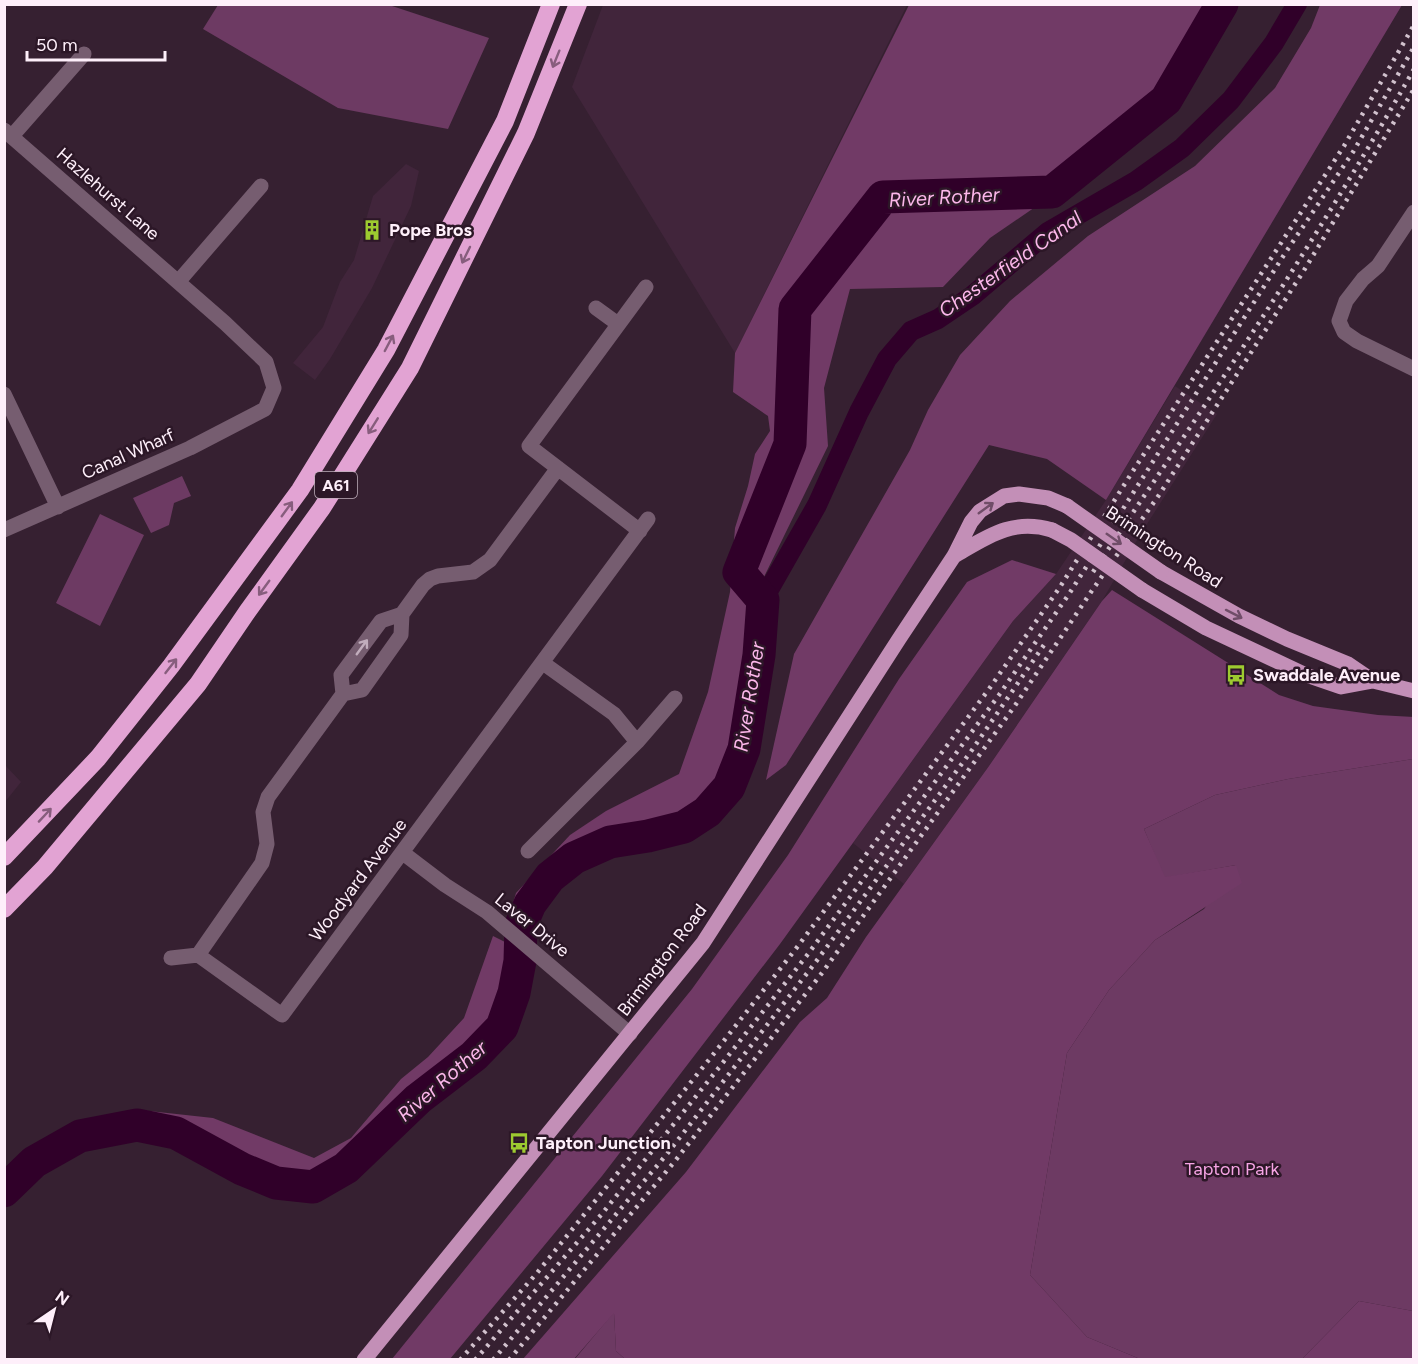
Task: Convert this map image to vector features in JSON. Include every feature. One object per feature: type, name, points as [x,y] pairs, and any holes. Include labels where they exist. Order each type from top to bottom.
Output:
[{"type":"highway","name":"A61","points":[[4,857],[98,758],[171,666],[300,490],[386,350],[506,121],[551,4]]},
{"type":"highway","name":"A61","points":[[4,909],[45,867],[198,684],[322,508],[410,368],[526,133],[578,4]]},
{"type":"main road","name":"Brimington Road","points":[[364,1359],[703,943],[954,556],[970,522],[980,511],[1004,496],[1019,494],[1037,495],[1067,506],[1161,572],[1239,616],[1348,664],[1373,681],[1413,691]]},
{"type":"main road","name":"Brimington Road","points":[[954,556],[1004,530],[1021,525],[1041,526],[1071,540],[1142,590],[1206,628],[1306,675],[1341,687],[1373,681]]},
{"type":"street","name":"Hazlehurst Lane","points":[[84,54],[8,133],[266,362],[274,388],[265,410]]},
{"type":"street","points":[[178,282],[261,186]]},
{"type":"street","points":[[1413,212],[1378,266],[1363,279],[1346,301],[1339,321],[1344,332],[1357,341],[1413,369]]},
{"type":"street","name":"Woodyard Avenue","points":[[198,955],[282,1015],[644,525],[529,446],[646,287]]},
{"type":"street","points":[[596,308],[618,324]]},
{"type":"street","points":[[4,394],[58,507]]},
{"type":"street","name":"Canal Wharf","points":[[4,530],[190,448],[265,410]]},
{"type":"street","points":[[171,958],[198,955],[262,863],[267,844],[262,812],[268,797],[343,694],[362,690],[401,635],[402,614],[423,585],[438,576],[473,572],[490,560],[558,468]]},
{"type":"street","points":[[343,694],[341,675],[381,621],[402,614]]},
{"type":"street","points":[[543,663],[614,714],[637,742]]},
{"type":"street","points":[[528,851],[637,742],[675,698]]},
{"type":"street","name":"Laver Drive","points":[[403,853],[501,923],[630,1034]]},
{"type":"shaded area","points":[[603,5],[907,5],[735,353],[572,87]]},
{"type":"shaded area","points":[[909,5],[1230,5],[1178,81],[1057,192],[990,238],[943,287],[850,289],[824,388],[828,446],[762,581],[744,700],[722,778],[682,815],[614,831],[557,858],[516,915],[510,913],[516,893],[570,835],[606,811],[679,774],[708,692],[730,592],[735,528],[755,454],[770,431],[768,416],[733,392],[735,353]]},
{"type":"shaded area","points":[[1320,5],[1402,5],[1106,500],[1047,459],[989,445],[786,765],[766,780],[794,654],[910,450],[928,410],[960,355],[1010,301],[1088,236],[1195,166],[1275,88],[1311,28]]},
{"type":"shaded area","points":[[406,164],[419,171],[411,206],[372,288],[315,380],[293,363],[323,327],[340,282],[354,260],[373,196]]},
{"type":"shaded area","points":[[1175,386],[1217,414],[1140,535],[1102,601],[989,766],[904,884],[853,843],[1013,621],[1056,574],[1106,500]]},
{"type":"shaded area","points":[[1012,560],[1056,574],[1013,621],[780,944],[602,1176],[450,1359],[392,1359],[692,989],[788,855],[899,679],[967,582]]},
{"type":"shaded area","points":[[1112,590],[1279,695],[1313,706],[1378,715],[1414,717],[1413,759],[1288,779],[1215,795],[1144,829],[1165,877],[1236,865],[1242,883],[1155,940],[1109,990],[1067,1053],[1030,1275],[1087,1337],[1140,1359],[625,1359],[616,1351],[614,1313],[574,1359],[523,1359],[686,1172],[800,1022],[827,998],[866,937]]},
{"type":"shaded area","points":[[5,765],[21,782],[5,802]]},
{"type":"shaded area","points":[[493,936],[509,944],[508,985],[495,1023],[402,1101],[339,1160],[310,1178],[271,1168],[179,1127],[135,1116],[140,1110],[213,1118],[314,1158],[351,1138],[401,1079],[428,1057],[464,1018]]},
{"type":"shaded area","points":[[1359,1301],[1413,1311],[1413,1359],[1302,1359]]},
{"type":"green space","points":[[386,4],[489,38],[448,129],[338,108],[203,29],[218,5]]},
{"type":"green space","points":[[182,476],[191,496],[174,503],[169,525],[151,533],[133,498]]},
{"type":"green space","points":[[100,514],[144,535],[100,626],[56,603]]},
{"type":"green space","name":"Tapton Park","points":[[1413,759],[1413,1311],[1359,1301],[1302,1359],[1140,1359],[1087,1337],[1030,1275],[1067,1053],[1109,990],[1155,940],[1204,909],[1236,865],[1164,878],[1144,829],[1215,795],[1288,779]]},
{"type":"green space","points":[[614,1312],[616,1351],[625,1359],[574,1360]]},
{"type":"waterway","name":"River Rother","points":[[4,1191],[34,1162],[80,1136],[137,1125],[176,1133],[242,1169],[276,1183],[313,1187],[346,1168],[418,1099],[474,1056],[502,1027],[514,993],[520,961],[521,925],[530,904],[550,877],[574,858],[610,842],[684,827],[707,812],[729,787],[744,749],[759,655],[763,600],[739,572],[790,444],[795,309],[883,197],[1052,192],[1166,100],[1222,4]]},
{"type":"waterway","name":"Chesterfield Canal","points":[[763,600],[817,505],[859,412],[887,359],[911,331],[938,319],[972,296],[1048,232],[1136,181],[1182,148],[1231,100],[1274,43],[1297,4]]},
{"type":"railway","points":[[460,1360],[537,1273],[712,1056],[798,946],[989,689],[1060,587],[1344,146],[1414,25]]},
{"type":"railway","points":[[475,1360],[601,1215],[721,1065],[808,954],[999,695],[1069,594],[1282,258],[1353,152],[1414,47]]},
{"type":"railway","points":[[1093,572],[1299,261],[1414,69]]},
{"type":"railway","points":[[509,1360],[675,1161],[822,973],[1014,707],[1159,495],[1303,272],[1414,89]]},
{"type":"railway","points":[[493,1360],[667,1154],[815,963],[972,750],[1046,642]]},
{"type":"place","name":"Pope Bros","points":[[372,230]]},
{"type":"place","name":"Swaddale Avenue","points":[[1236,675]]},
{"type":"place","name":"Tapton Junction","points":[[519,1143]]}]
